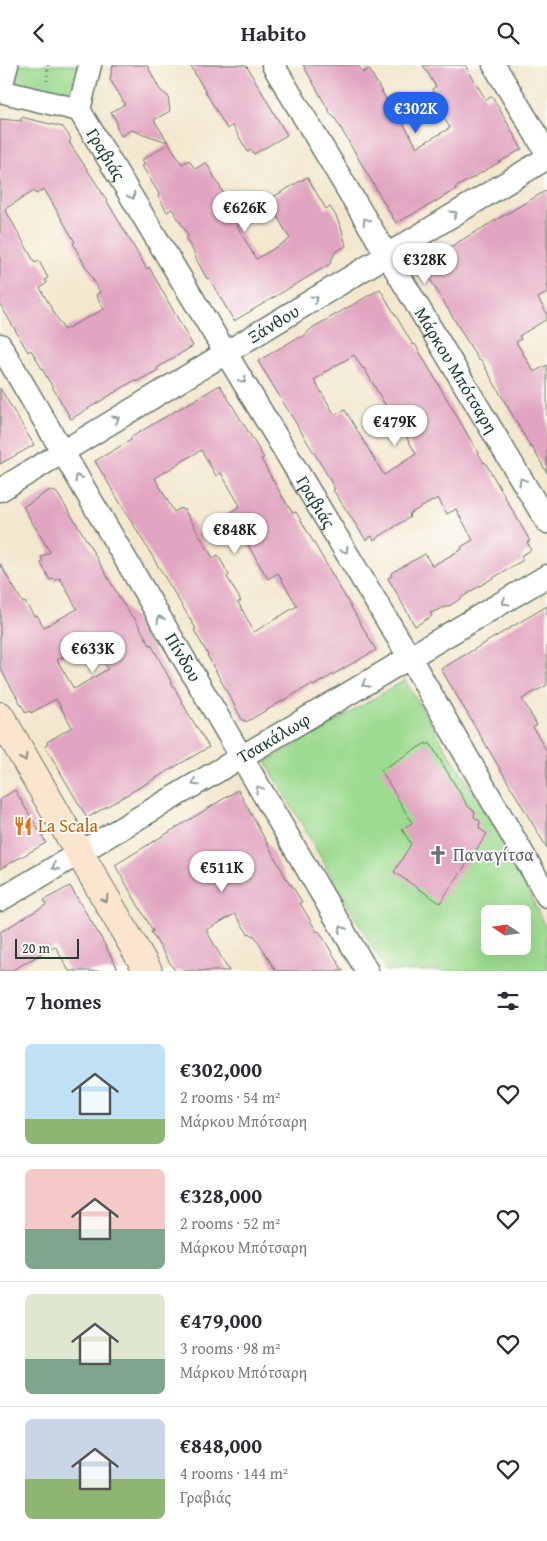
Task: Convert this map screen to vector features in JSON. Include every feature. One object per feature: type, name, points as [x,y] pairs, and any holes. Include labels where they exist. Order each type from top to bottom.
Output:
[{"type":"street","points":[[7,65],[0,91],[79,110],[90,65]]},
{"type":"street","name":"Μάρκου Μπότσαρη","points":[[273,65],[547,522]]},
{"type":"street","points":[[494,65],[547,153]]},
{"type":"street","name":"Γραβιάς","points":[[79,110],[410,658],[547,897]]},
{"type":"street","name":"Ξάνθου","points":[[0,490],[547,158]]},
{"type":"street","name":"Πίνδου","points":[[0,345],[367,971]]},
{"type":"street","name":"Τσακάλωφ","points":[[0,900],[547,577]]},
{"type":"street","points":[[0,716],[148,971]]},
{"type":"green space","points":[[16,65],[81,65],[73,99],[12,85]]},
{"type":"green space","points":[[405,680],[501,835],[547,930],[547,971],[386,971],[266,762]]},
{"type":"building","points":[[113,65],[147,65],[160,90],[168,96],[170,111],[154,120],[168,142],[131,130],[121,136],[116,126],[117,122],[111,112],[125,104],[110,79]]},
{"type":"building","points":[[190,65],[246,65],[287,135],[254,154],[251,150],[248,152],[232,125],[227,129]]},
{"type":"building","points":[[303,65],[358,65],[363,73],[369,69],[391,108],[393,106],[417,147],[450,128],[431,95],[434,93],[432,89],[436,87],[423,65],[465,65],[486,100],[492,96],[522,149],[455,188],[430,205],[396,223]]},
{"type":"building","points":[[21,117],[63,127],[71,139],[69,142],[98,186],[147,269],[149,267],[193,346],[157,368],[158,370],[136,382],[135,380],[71,419],[31,350],[28,352],[0,304],[0,119],[21,121]],"holes":[[[44,189],[75,242],[73,243],[100,292],[96,295],[104,309],[64,330],[40,288],[47,283],[45,280],[48,278],[39,261],[35,263],[5,209],[34,191],[36,194]]]},
{"type":"building","points":[[169,143],[182,164],[189,160],[195,169],[206,162],[241,224],[237,226],[256,259],[290,239],[268,200],[307,177],[326,209],[330,207],[336,216],[346,246],[335,252],[330,264],[234,321],[195,257],[186,239],[188,235],[172,209],[167,212],[158,196],[159,194],[142,166],[145,164],[142,160]]},
{"type":"building","points":[[547,190],[547,293],[538,298],[547,314],[547,319],[519,336],[521,339],[516,342],[534,372],[547,365],[547,473],[481,360],[479,361],[421,264]]},
{"type":"building","points":[[380,289],[413,345],[415,344],[530,541],[527,542],[531,550],[521,556],[523,560],[451,605],[430,613],[432,616],[415,626],[388,578],[392,576],[391,573],[425,554],[432,566],[462,549],[461,547],[473,540],[456,509],[447,514],[438,498],[409,514],[410,517],[374,540],[372,536],[366,540],[333,490],[335,489],[319,461],[258,361],[297,338],[303,337],[312,328]],"holes":[[[354,355],[416,454],[384,475],[345,410],[335,415],[314,380]]]},
{"type":"building","points":[[220,385],[264,458],[261,459],[283,498],[293,513],[296,512],[376,650],[246,722],[245,720],[243,721],[194,630],[196,629],[95,461],[131,440],[130,438]],"holes":[[[201,450],[216,476],[221,473],[240,506],[229,513],[268,579],[278,573],[297,606],[254,632],[238,602],[241,601],[227,577],[229,575],[218,555],[213,558],[184,509],[182,510],[181,508],[174,512],[155,478]]]},
{"type":"building","points":[[0,388],[34,445],[0,464]]},
{"type":"building","points":[[50,490],[57,493],[122,602],[151,644],[188,713],[209,747],[87,818],[45,746],[48,744],[47,742],[72,727],[56,699],[31,713],[30,711],[26,713],[0,668],[0,564],[23,603],[25,602],[34,616],[37,615],[44,627],[77,609],[60,578],[55,581],[53,579],[50,580],[41,563],[43,561],[41,557],[50,552],[23,507]],"holes":[[[92,641],[108,669],[74,689],[57,660]]]},
{"type":"building","points":[[547,606],[547,685],[522,699],[537,725],[533,727],[547,752],[547,848],[441,669]]},
{"type":"building","points":[[426,743],[427,745],[430,743],[467,805],[475,812],[474,817],[480,821],[479,828],[487,834],[440,903],[394,872],[411,844],[402,829],[412,823],[381,770]]},
{"type":"building","points":[[15,790],[46,843],[0,869],[0,799]]},
{"type":"building","points":[[238,790],[290,885],[302,902],[300,903],[343,971],[276,971],[254,935],[248,934],[235,914],[206,930],[229,971],[175,971],[151,932],[153,931],[115,865]]},
{"type":"building","points":[[70,886],[119,971],[69,971],[55,946],[11,971],[0,971],[0,932],[46,905],[44,900]]},
{"type":"place","name":"La Scala","points":[[23,826]]},
{"type":"place","name":"Παναγίτσα","points":[[438,855]]}]
